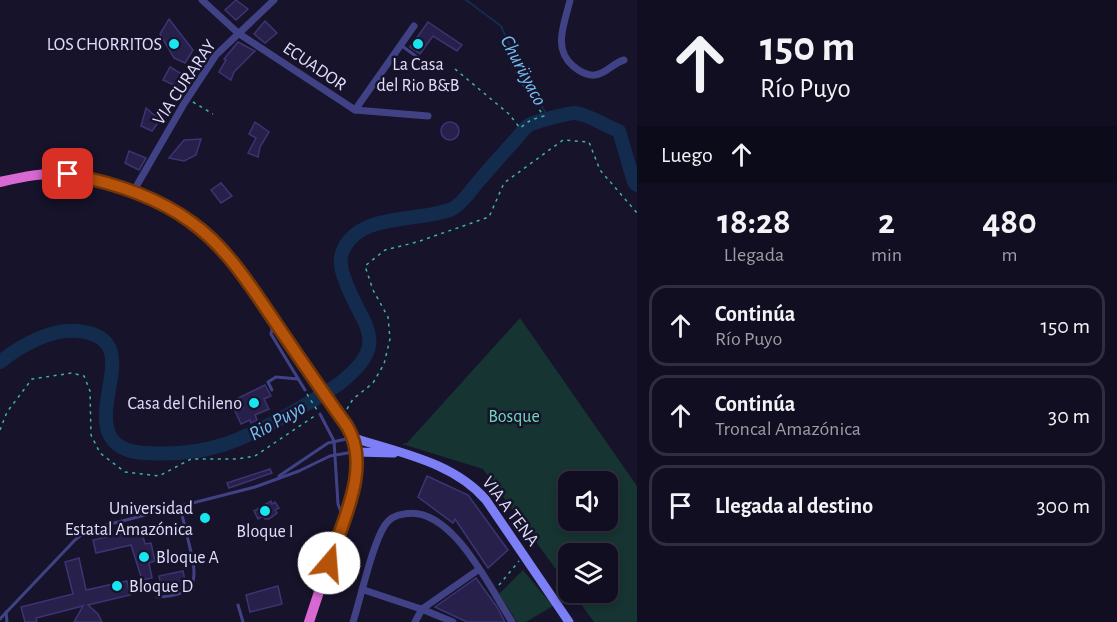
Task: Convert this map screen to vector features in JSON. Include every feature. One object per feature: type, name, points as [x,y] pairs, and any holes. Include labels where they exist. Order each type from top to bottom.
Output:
[{"type":"highway","points":[[0,182],[43,174],[68,174],[99,180],[133,192],[179,214],[199,228],[236,266],[274,320],[354,438],[356,452],[356,474],[344,518],[309,622]]},
{"type":"main road","name":"VIA A TENA","points":[[354,438],[440,466],[473,484],[569,622]]},
{"type":"main road","name":"VIA A TENA","points":[[356,452],[399,453]]},
{"type":"street","name":"ECUADOR","points":[[202,0],[238,33],[355,110],[428,116]]},
{"type":"street","name":"VIA CURARAY","points":[[133,192],[187,98],[216,55],[274,0]]},
{"type":"street","points":[[570,0],[560,45],[568,62],[588,75],[597,75],[615,62],[624,60]]},
{"type":"street","points":[[355,110],[414,26]]},
{"type":"street","points":[[353,622],[385,524],[397,515],[408,513],[435,519],[453,534],[512,622]]},
{"type":"street","points":[[415,622],[422,609],[478,570]]},
{"type":"street","points":[[363,590],[422,609],[453,622]]},
{"type":"lane","points":[[401,45],[424,62]]},
{"type":"lane","points":[[274,320],[272,334],[305,390]]},
{"type":"lane","points":[[272,390],[268,382],[276,377],[298,379]]},
{"type":"lane","points":[[320,414],[334,441],[338,504],[344,518]]},
{"type":"lane","points":[[275,479],[334,441],[354,438]]},
{"type":"lane","points":[[0,619],[87,530],[255,487],[336,454],[356,452]]},
{"type":"lane","points":[[157,597],[181,594],[190,588],[195,580],[195,568],[180,506]]},
{"type":"lane","points":[[238,605],[243,622]]},
{"type":"lane","points":[[6,612],[7,622]]},
{"type":"path","points":[[455,69],[509,114],[520,128],[531,120],[544,116],[530,98],[510,62]]},
{"type":"path","points":[[187,98],[213,114]]},
{"type":"path","points":[[349,407],[353,399],[373,383],[384,364],[390,339],[388,317],[373,290],[365,266],[385,250],[417,242],[489,217],[504,183],[563,140],[589,142],[600,170],[637,213]]},
{"type":"path","points":[[0,430],[7,412],[32,379],[72,373],[84,376],[90,391],[91,435],[100,453],[125,472],[159,476],[191,459],[238,459],[255,456],[320,414],[305,390]]},
{"type":"path","points":[[493,593],[524,555]]},
{"type":"green space","name":"Bosque","points":[[520,318],[637,486],[637,622],[594,622],[580,603],[618,603],[618,543],[558,543],[558,572],[483,469],[402,444],[407,443]]},
{"type":"green space","points":[[523,570],[553,606],[526,622],[517,622],[499,594]]},
{"type":"building","points":[[236,0],[248,9],[236,20],[225,10]]},
{"type":"building","points":[[169,19],[193,50],[185,63],[174,58],[160,34]]},
{"type":"building","points":[[265,21],[277,33],[265,43],[254,34]]},
{"type":"building","points":[[428,22],[462,45],[457,51],[433,36],[420,54],[410,47]]},
{"type":"building","points":[[238,42],[255,51],[234,72],[231,80],[219,72],[226,60],[224,59]]},
{"type":"building","points":[[170,67],[185,76],[178,87],[163,80]]},
{"type":"building","points":[[146,108],[160,120],[152,131],[141,126]]},
{"type":"building","points":[[255,122],[269,132],[260,147],[258,157],[248,153],[256,138],[249,134]]},
{"type":"building","points":[[450,122],[456,125],[459,131],[456,137],[450,140],[444,137],[441,131],[444,125]]},
{"type":"building","points":[[201,139],[196,155],[184,161],[169,158],[184,140]]},
{"type":"building","points":[[129,151],[146,158],[139,170],[125,163]]},
{"type":"building","points":[[221,183],[232,196],[221,203],[211,190]]},
{"type":"building","name":"Casa del Chileno","points":[[265,385],[271,396],[264,399],[269,409],[255,415],[257,420],[241,424],[235,411],[243,408],[238,398]]},
{"type":"building","points":[[270,469],[272,473],[229,488],[227,483]]},
{"type":"building","points":[[427,476],[468,495],[508,550],[488,568],[455,519],[453,523],[418,497]]},
{"type":"building","name":"Bloque I","points":[[271,501],[272,504],[275,502],[279,508],[275,510],[277,513],[269,519],[263,516],[258,519],[254,511]]},
{"type":"building","points":[[141,529],[145,544],[151,543],[155,561],[149,563],[152,578],[142,580],[131,545],[96,553],[93,540]]},
{"type":"building","name":"Bloque D","points":[[79,558],[86,590],[127,581],[130,595],[88,605],[98,614],[102,622],[74,622],[83,606],[36,618],[37,622],[25,622],[21,607],[73,594],[65,562]]},
{"type":"building","points":[[183,571],[186,585],[179,586],[180,589],[162,593],[159,576]]},
{"type":"building","points":[[476,578],[505,622],[467,622],[435,607]]},
{"type":"building","points":[[278,586],[282,604],[250,612],[246,595]]},
{"type":"waterway","name":"Churüyaco","points":[[466,0],[501,26],[527,84],[550,119]]},
{"type":"waterway","name":"Rio Puyo","points":[[0,362],[26,344],[57,332],[78,331],[97,336],[108,345],[112,358],[106,421],[110,436],[117,444],[137,452],[168,454],[222,445],[256,432],[322,395],[357,368],[366,355],[369,343],[368,332],[350,294],[341,265],[342,253],[350,240],[361,230],[391,220],[452,209],[462,201],[529,125],[566,114],[579,114],[619,131],[634,182],[637,185]]},
{"type":"place","name":"LOS CHORRITOS","points":[[174,44]]},
{"type":"place","name":"La Casa del Rio B&B","points":[[418,44]]},
{"type":"place","name":"Casa del Chileno","points":[[254,403]]},
{"type":"place","name":"Bloque I","points":[[265,511]]},
{"type":"place","name":"Universidad Estatal Amazónica","points":[[205,518]]},
{"type":"place","name":"Bloque A","points":[[144,557]]},
{"type":"place","name":"Bloque D","points":[[117,586]]},
{"type":"route","points":[[68,174],[99,180],[133,192],[179,214],[199,228],[242,274],[347,426],[354,438],[357,454],[356,474],[329,563]]}]
